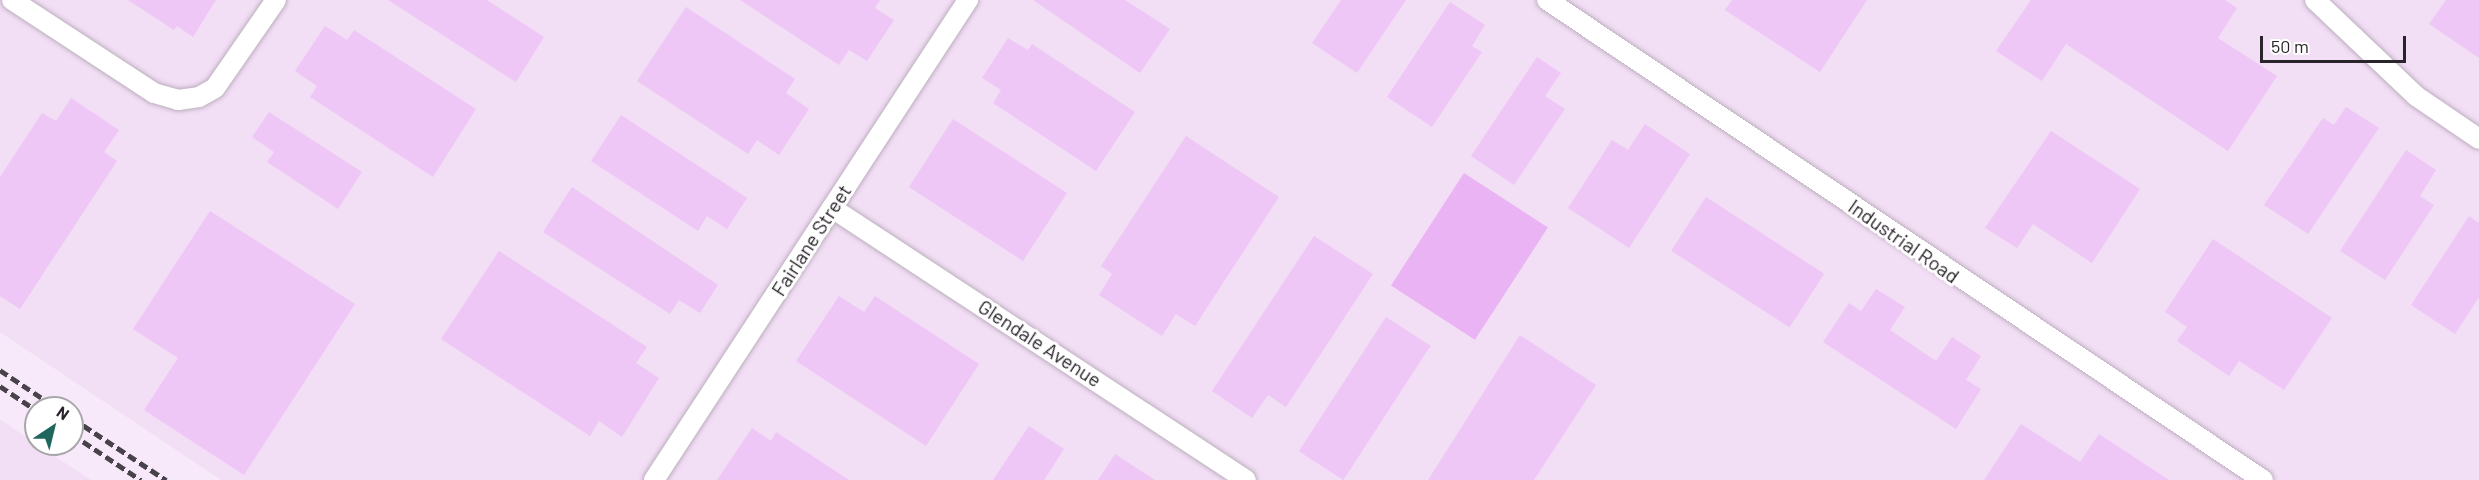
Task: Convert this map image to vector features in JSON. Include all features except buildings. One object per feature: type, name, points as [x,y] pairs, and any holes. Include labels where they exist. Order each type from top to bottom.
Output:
[{"type":"street","points":[[12,0],[154,93],[177,100],[191,99],[215,88],[229,74],[276,0]]},
{"type":"street","name":"Fairlane Street","points":[[654,480],[968,0]]},
{"type":"street","name":"Industrial Road","points":[[1547,0],[2263,480]]},
{"type":"street","points":[[2315,0],[2416,96],[2479,139]]},
{"type":"street","name":"Glendale Avenue","points":[[832,208],[1246,480]]},
{"type":"shaded area","points":[[0,0],[2479,0],[2479,480],[221,480],[0,332]]},
{"type":"shaded area","points":[[1464,173],[1548,227],[1475,340],[1391,285]]},
{"type":"shaded area","points":[[0,419],[24,436],[24,456],[54,456],[91,480],[0,480]]},
{"type":"railway","points":[[0,370],[39,396]]},
{"type":"railway","points":[[0,386],[24,402]]},
{"type":"railway","points":[[84,426],[166,480]]},
{"type":"railway","points":[[84,442],[141,480]]}]
